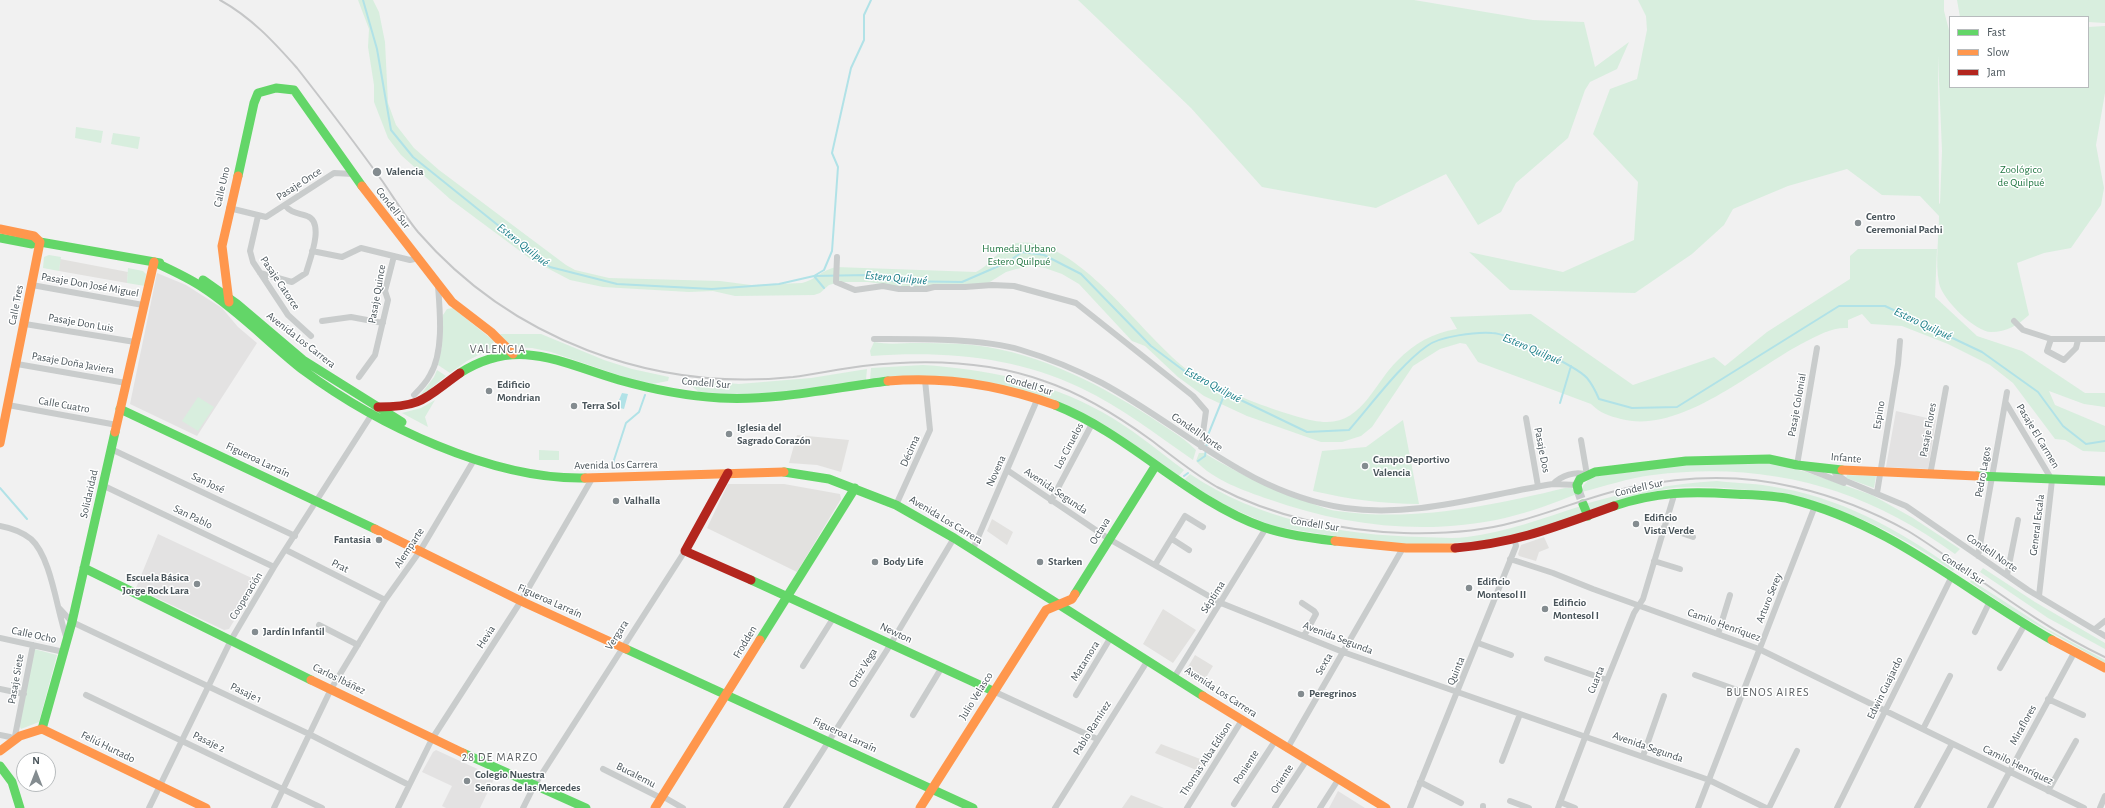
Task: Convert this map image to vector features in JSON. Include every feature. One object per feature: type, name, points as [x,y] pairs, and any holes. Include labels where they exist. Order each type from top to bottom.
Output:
[{"type":"street","name":"Condell Sur","points":[[277,88],[288,88],[294,90],[353,174],[452,302],[491,332],[498,341],[513,354]]},
{"type":"street","name":"Calle Uno","points":[[230,308],[222,246],[229,208],[254,103],[258,94],[277,88]]},
{"type":"street","name":"Pasaje Once","points":[[258,216],[266,217],[334,173],[353,174]]},
{"type":"street","points":[[260,273],[292,282],[306,273],[317,229],[313,220],[309,216],[289,210],[285,205]]},
{"type":"street","points":[[229,208],[258,216]]},
{"type":"street","name":"Pasaje Catorce","points":[[258,216],[250,251],[253,262],[288,315],[311,336]]},
{"type":"street","name":"Avenida Los Carrera","points":[[0,229],[34,236],[40,242]]},
{"type":"street","name":"Avenida Los Carrera","points":[[0,238],[32,244],[40,242],[167,264],[186,270],[228,297],[290,350],[321,373],[374,408]]},
{"type":"street","name":"Calle Tres","points":[[0,443],[25,324],[40,242]]},
{"type":"street","points":[[312,251],[342,257],[361,248],[410,260],[418,258]]},
{"type":"street","name":"Pasaje Quince","points":[[359,377],[375,355],[388,300],[385,291],[394,256]]},
{"type":"street","points":[[836,257],[836,282],[856,290],[883,286],[899,289],[992,285],[1014,286],[1076,303],[1193,396],[1206,412],[1201,448]]},
{"type":"street","name":"Avenida Los Carrera","points":[[154,262],[193,280],[230,308],[276,349],[304,370],[432,442],[474,460],[524,473],[565,477],[763,472],[799,474],[829,479],[896,504],[972,549],[1175,676],[1306,761],[1386,808]]},
{"type":"street","name":"Solidaridad","points":[[42,729],[72,622],[154,262]]},
{"type":"street","name":"Pasaje Don José Miguel","points":[[32,285],[143,305]]},
{"type":"street","points":[[414,395],[425,384],[435,365],[440,330],[438,285]]},
{"type":"street","points":[[439,308],[452,302]]},
{"type":"street","points":[[322,321],[351,317],[382,323]]},
{"type":"street","points":[[2014,321],[2023,330],[2051,339],[2105,339]]},
{"type":"street","name":"Pasaje Don Luis","points":[[25,324],[135,342]]},
{"type":"street","name":"Condell Norte","points":[[874,339],[972,342],[1021,350],[1101,383],[1228,465],[1266,484],[1309,500],[1344,508],[1373,511],[1416,510],[1466,502],[1516,491]]},
{"type":"street","points":[[2051,339],[2047,351],[2064,360],[2076,348],[2078,340]]},
{"type":"street","points":[[487,359],[496,349],[498,341]]},
{"type":"street","name":"Espino","points":[[1877,492],[1898,364],[1900,341]]},
{"type":"street","name":"Pasaje Colonial","points":[[1797,465],[1817,348]]},
{"type":"street","name":"Condell Sur","points":[[374,408],[401,407],[423,400],[460,372],[487,359],[513,354],[546,356],[641,386],[687,394],[725,398],[781,396],[860,385],[925,380],[949,379],[975,382],[1067,410],[1093,422],[1209,499],[1266,528],[1364,544],[1404,548],[1484,545],[1516,541],[1635,499],[1675,492],[1714,492],[1787,499],[1814,506],[1856,522],[1899,542],[2025,624],[2074,653],[2105,668]]},
{"type":"street","name":"Pasaje Doña Javiera","points":[[17,364],[126,383]]},
{"type":"street","name":"Décima","points":[[896,504],[930,430],[925,380]]},
{"type":"street","name":"Pasaje Flores","points":[[1930,475],[1946,388]]},
{"type":"street","name":"Pedro Lagos","points":[[1978,556],[2007,392]]},
{"type":"street","name":"Novena","points":[[972,549],[1037,400]]},
{"type":"street","name":"Pasaje El Carmen","points":[[2006,403],[2052,480]]},
{"type":"street","name":"Calle Cuatro","points":[[8,405],[117,424]]},
{"type":"street","name":"Cooperación","points":[[149,808],[231,640],[374,408]]},
{"type":"street","name":"Figueroa Larraín","points":[[120,409],[317,501],[521,601],[727,694],[973,808]]},
{"type":"street","name":"Pasaje Dos","points":[[1526,418],[1538,486]]},
{"type":"street","name":"Los Ciruelos","points":[[1051,501],[1093,422]]},
{"type":"street","points":[[1581,440],[1587,474]]},
{"type":"street","name":"San José","points":[[111,449],[295,536]]},
{"type":"street","name":"Infante","points":[[1516,491],[1553,484],[1578,488],[1580,479],[1587,474],[1614,469],[1686,461],[1769,459],[1797,465],[1834,470],[2105,482]]},
{"type":"street","name":"Alemparte","points":[[274,808],[331,689],[385,600],[420,551],[474,460]]},
{"type":"street","name":"Octava","points":[[1060,604],[1072,598],[1156,465]]},
{"type":"street","name":"Condell Norte","points":[[1797,465],[1807,471],[1877,492],[1906,506],[2039,596],[2101,626],[2105,636]]},
{"type":"street","name":"Avenida Segunda","points":[[1007,470],[1051,501],[1109,538],[1222,603],[1343,652],[1709,780],[1766,808]]},
{"type":"street","name":"Condell Norte","points":[[1834,470],[1840,478],[1868,490]]},
{"type":"street","name":"Infante","points":[[1553,484],[1560,477],[1582,472],[1587,474]]},
{"type":"street","name":"Vergara","points":[[523,808],[534,786],[685,551],[728,473]]},
{"type":"street","name":"Hevia","points":[[398,808],[432,739],[521,601],[593,477]]},
{"type":"street","name":"General Escala","points":[[2039,596],[2052,480]]},
{"type":"street","name":"San Pablo","points":[[102,485],[274,568]]},
{"type":"street","name":"Frodden","points":[[655,808],[855,488]]},
{"type":"street","name":"Cuarta","points":[[1559,805],[1607,680],[1638,605],[1643,599],[1675,492]]},
{"type":"street","points":[[1583,504],[1588,516]]},
{"type":"street","name":"Arturo Serey","points":[[1698,808],[1814,506]]},
{"type":"street","points":[[1155,565],[1185,516],[1203,527]]},
{"type":"street","points":[[2007,575],[2018,520]]},
{"type":"street","points":[[0,526],[24,534],[36,544],[43,558],[67,639]]},
{"type":"street","points":[[1664,527],[1693,537]]},
{"type":"street","name":"Séptima","points":[[1175,676],[1222,603],[1266,528]]},
{"type":"street","name":"Ortiz Vega","points":[[786,808],[890,644],[954,538]]},
{"type":"street","points":[[1172,539],[1189,550]]},
{"type":"street","name":"Quinta","points":[[1410,808],[1478,643],[1516,546],[1516,541]]},
{"type":"street","name":"Sexta","points":[[1287,749],[1404,548]]},
{"type":"street","name":"Prat","points":[[286,550],[385,600]]},
{"type":"street","name":"Newton","points":[[685,551],[834,617],[1097,739]]},
{"type":"street","name":"Camilo Henríquez","points":[[1510,559],[1553,572],[1759,649],[2084,808]]},
{"type":"street","points":[[1654,561],[1680,570]]},
{"type":"street","name":"Carlos Ibáñez","points":[[84,568],[432,739],[586,808]]},
{"type":"street","name":"Edwin Guajardo","points":[[1837,808],[1952,576]]},
{"type":"street","points":[[1718,634],[1730,595]]},
{"type":"street","points":[[1975,632],[1990,601]]},
{"type":"street","points":[[1302,603],[1316,614],[1304,636]]},
{"type":"street","name":"Julio Velasco","points":[[920,808],[993,691],[1046,610],[1060,604]]},
{"type":"street","points":[[59,608],[72,622]]},
{"type":"street","points":[[803,666],[834,617]]},
{"type":"street","name":"Pasaje 1","points":[[72,622],[309,734],[409,785]]},
{"type":"street","points":[[2000,668],[2025,624]]},
{"type":"street","points":[[319,625],[358,644]]},
{"type":"street","name":"Matamora","points":[[1076,695],[1111,637]]},
{"type":"street","name":"Calle Ocho","points":[[0,638],[64,652]]},
{"type":"street","points":[[1478,643],[1511,654]]},
{"type":"street","name":"Pasaje Siete","points":[[14,741],[33,645]]},
{"type":"street","name":"Miraflores","points":[[1990,808],[2074,653]]},
{"type":"street","points":[[1547,659],[1607,680]]},
{"type":"street","name":"Pablo Ramírez","points":[[1055,808],[1148,660]]},
{"type":"street","points":[[912,715],[942,667]]},
{"type":"street","points":[[1696,676],[1743,692]]},
{"type":"street","points":[[1923,729],[1950,676]]},
{"type":"street","points":[[0,689],[24,694]]},
{"type":"street","name":"Pasaje 2","points":[[86,695],[322,808]]},
{"type":"street","points":[[1643,756],[1664,696]]},
{"type":"street","points":[[2048,699],[2083,715]]},
{"type":"street","points":[[1502,761],[1520,714]]},
{"type":"street","name":"Thomas Alba Edison","points":[[1186,808],[1242,720]]},
{"type":"street","points":[[0,750],[29,732],[42,729]]},
{"type":"street","name":"Feliú Hurtado","points":[[42,729],[206,808]]},
{"type":"street","points":[[0,735],[10,737],[14,741]]},
{"type":"street","name":"Poniente","points":[[1234,804],[1275,741]]},
{"type":"street","points":[[2048,791],[2076,741]]},
{"type":"street","points":[[1917,808],[1952,744]]},
{"type":"street","points":[[1769,808],[1797,751]]},
{"type":"street","name":"Oriente","points":[[1275,808],[1306,761]]},
{"type":"street","points":[[0,766],[12,782],[20,808]]},
{"type":"street","name":"Bucalemu","points":[[603,769],[683,808]]},
{"type":"street","points":[[1320,808],[1338,780]]},
{"type":"street","points":[[1420,782],[1461,803]]},
{"type":"street","points":[[2100,808],[2105,796]]},
{"type":"street","points":[[1510,800],[1529,808]]},
{"type":"street","points":[[1559,805],[1575,808]]},
{"type":"shaded area","points":[[60,259],[128,272],[127,283],[59,271]]},
{"type":"shaded area","points":[[157,273],[186,285],[222,308],[238,327],[257,343],[197,436],[130,404]]},
{"type":"shaded area","points":[[1896,411],[1936,420],[1928,469],[1886,467]]},
{"type":"shaded area","points":[[797,435],[849,440],[841,472],[817,465],[789,463]]},
{"type":"shaded area","points":[[728,484],[784,484],[840,494],[841,499],[797,572],[707,528]]},
{"type":"shaded area","points":[[992,519],[1013,532],[1007,545],[987,531]]},
{"type":"shaded area","name":"Escuela Básica Jorge Rock Lara","points":[[158,534],[258,581],[229,629],[224,630],[136,588]]},
{"type":"shaded area","points":[[1544,537],[1549,548],[1539,552],[1536,561],[1519,556],[1518,554],[1521,545]]},
{"type":"shaded area","points":[[1163,609],[1196,630],[1173,663],[1143,644]]},
{"type":"shaded area","points":[[1195,655],[1213,666],[1202,684],[1187,676],[1185,672]]},
{"type":"shaded area","points":[[1161,744],[1208,762],[1201,772],[1155,753]]},
{"type":"shaded area","name":"Colegio Nuestra Señoras de las Mercedes","points":[[436,750],[495,777],[480,808],[446,808],[442,806],[452,786],[422,772],[433,752]]},
{"type":"shaded area","points":[[1338,791],[1365,808],[1329,808]]},
{"type":"shaded area","points":[[1131,795],[1164,808],[1122,808]]},
{"type":"green space","name":"Humedal Urbano Estero Quilpué","points":[[358,0],[373,0],[379,12],[385,42],[388,103],[396,125],[414,148],[439,170],[566,265],[575,270],[609,278],[720,281],[751,285],[802,283],[811,280],[831,268],[836,267],[976,272],[1011,245],[1017,243],[1039,245],[1062,255],[1085,271],[1108,292],[1171,356],[1200,378],[1256,403],[1278,411],[1315,421],[1327,422],[1339,420],[1350,415],[1359,408],[1389,370],[1410,349],[1432,336],[1457,329],[1450,317],[1531,314],[1633,385],[1714,357],[1725,366],[1767,332],[1850,279],[1850,256],[1858,249],[1937,249],[1935,297],[1977,336],[2022,351],[2085,393],[2105,393],[2105,407],[2084,404],[2049,391],[2055,405],[2105,426],[2105,452],[2083,451],[2065,440],[2055,439],[2013,383],[1990,365],[1948,344],[1902,326],[1871,324],[1862,314],[1848,320],[1848,328],[1831,330],[1805,342],[1740,382],[1692,409],[1668,417],[1644,421],[1621,419],[1609,415],[1601,412],[1591,404],[1478,362],[1466,344],[1460,343],[1440,349],[1413,366],[1372,427],[1361,436],[1342,442],[1321,442],[1247,416],[1204,396],[1178,377],[1145,346],[1132,341],[1079,284],[1062,274],[1045,268],[1034,266],[1016,269],[1006,272],[985,285],[923,290],[868,282],[839,282],[829,285],[820,293],[814,295],[735,296],[713,291],[689,292],[603,287],[570,280],[532,260],[450,199],[401,155],[388,138],[374,102],[374,85],[368,47],[369,29]]},
{"type":"green space","points":[[1078,0],[1414,0],[1533,20],[1584,22],[1595,67],[1629,42],[1617,69],[1590,82],[1585,90],[1568,138],[1516,183],[1501,212],[1478,225],[1446,174],[1376,208],[1262,187],[1191,108]]},
{"type":"green space","name":"Zoológico de Quilpué","points":[[1638,0],[1944,0],[1944,11],[1949,30],[1949,88],[2089,88],[2089,27],[2105,26],[2105,93],[2096,145],[2104,188],[2101,205],[2071,248],[2044,253],[2017,263],[2029,315],[2012,327],[1997,332],[1984,331],[1968,321],[1953,306],[1941,290],[1937,267],[1939,216],[1920,196],[1882,195],[1847,169],[1788,186],[1733,209],[1724,225],[1692,254],[1635,293],[1510,290],[1469,252],[1563,272],[1634,240],[1638,182],[1593,134],[1610,89],[1637,79],[1647,30],[1646,16]],"holes":[[[1938,56],[1942,151],[1940,204],[1939,203]]]},
{"type":"green space","points":[[1957,0],[2105,0],[2105,23],[2089,22],[2089,16],[1960,16]]},
{"type":"green space","points":[[76,127],[103,131],[101,143],[75,138]]},
{"type":"green space","points":[[113,133],[140,137],[138,149],[111,144]]},
{"type":"green space","points":[[49,255],[61,257],[59,271],[43,268],[44,257]]},
{"type":"green space","points":[[128,268],[143,271],[146,274],[145,286],[127,283]]},
{"type":"green space","points":[[453,308],[494,341],[492,347],[488,350],[467,361],[450,373],[438,365],[442,345],[443,315],[447,309]]},
{"type":"green space","points":[[500,334],[541,334],[604,360],[632,369],[669,377],[668,381],[652,384],[636,381],[551,352],[532,348],[511,347]]},
{"type":"green space","points":[[874,342],[890,344],[962,344],[988,347],[1036,359],[1060,368],[1105,390],[1149,416],[1179,436],[1196,450],[1193,460],[1110,404],[1081,388],[1056,377],[1004,362],[978,358],[925,354],[871,356],[870,351]]},
{"type":"green space","points":[[923,365],[992,373],[1015,378],[1060,392],[1113,418],[1184,470],[1177,478],[1105,427],[987,382],[870,380],[871,368]]},
{"type":"green space","points":[[867,369],[866,380],[797,392],[719,395],[700,393],[683,379],[739,384],[811,378]]},
{"type":"green space","points":[[437,370],[446,376],[418,398],[434,377]]},
{"type":"green space","points":[[198,397],[214,407],[198,431],[182,421]]},
{"type":"green space","points":[[435,400],[425,417],[428,427],[402,413],[421,408]]},
{"type":"green space","name":"Campo Deportivo Valencia","points":[[1403,420],[1419,504],[1366,500],[1313,491],[1322,451],[1366,447]]},
{"type":"green space","points":[[539,450],[559,451],[559,460],[539,460]]},
{"type":"green space","points":[[1199,453],[1204,453],[1283,493],[1330,510],[1337,511],[1394,515],[1423,513],[1509,501],[1565,488],[1572,488],[1577,494],[1524,513],[1475,523],[1415,527],[1356,522],[1297,508],[1268,499],[1230,484],[1211,474],[1196,461]]},
{"type":"green space","points":[[1768,462],[1806,472],[1872,495],[1913,518],[1960,549],[1955,554],[1920,531],[1885,511],[1849,496],[1812,484],[1774,476],[1735,472],[1695,472],[1653,475],[1626,480],[1582,492],[1583,486],[1591,477],[1691,464]]},
{"type":"green space","points":[[1190,474],[1216,490],[1243,503],[1272,514],[1330,528],[1391,536],[1461,538],[1482,535],[1510,528],[1581,506],[1583,511],[1582,516],[1506,540],[1412,545],[1357,540],[1272,526],[1229,507],[1183,481]]},
{"type":"green space","points":[[1847,475],[1876,476],[1874,488],[1846,478]]},
{"type":"green space","points":[[1717,481],[1763,485],[1794,491],[1843,506],[1889,528],[1933,554],[1954,569],[1953,571],[1926,553],[1872,524],[1817,503],[1788,496],[1725,488],[1685,487],[1669,488],[1644,494],[1594,510],[1588,508],[1585,504],[1618,495],[1650,489]]},
{"type":"green space","points":[[1983,568],[2035,602],[2105,643],[2105,649],[2048,618],[1980,572]]},
{"type":"green space","points":[[1971,580],[2047,629],[2105,660],[2105,663],[2016,613],[1970,582]]},
{"type":"green space","points":[[34,649],[57,655],[39,722],[21,729],[19,725]]},
{"type":"water","points":[[622,393],[628,394],[624,409],[616,407]]},
{"type":"waterway","name":"Estero Quilpué","points":[[363,0],[377,49],[391,130],[413,157],[550,267],[617,284],[712,289],[779,284],[814,276],[867,275],[894,281],[962,282],[1008,262],[1022,252],[1044,255],[1081,274],[1151,346],[1191,376],[1307,432],[1349,430],[1386,385],[1417,354],[1433,343],[1458,335],[1477,333],[1500,334],[1526,344],[1556,358],[1587,378],[1599,399],[1632,408],[1677,407],[1839,306],[1885,306],[1982,352],[2038,392],[2063,426],[2086,444],[2105,441]]},
{"type":"waterway","points":[[824,288],[814,276],[824,270],[832,251],[838,167],[832,153],[851,68],[864,40],[864,15],[871,0]]},
{"type":"waterway","points":[[1560,403],[1571,366]]},
{"type":"waterway","points":[[1198,461],[1205,456],[1208,435],[1225,393]]},
{"type":"waterway","points":[[613,463],[626,423],[639,412],[645,395]]},
{"type":"waterway","points":[[1184,476],[1188,473]]},
{"type":"waterway","points":[[0,488],[27,519]]},
{"type":"tunnel","points":[[1578,490],[1583,504]]},
{"type":"railway","points":[[220,0],[252,22],[297,68],[362,153],[413,226],[455,270],[496,302],[540,329],[588,350],[637,366],[688,376],[740,379],[793,377],[863,366],[909,362],[977,365],[1022,374],[1073,392],[1113,414],[1139,431],[1183,465],[1217,487],[1239,498],[1261,507],[1308,520],[1380,532],[1446,533],[1488,528],[1515,522],[1602,494],[1652,483],[1693,479],[1733,478],[1794,487],[1838,500],[1867,511],[1908,531],[2034,617],[2105,657]]},
{"type":"traffic: fast","points":[[238,176],[254,103],[258,93],[276,88],[294,90],[362,186]]},
{"type":"traffic: fast","points":[[0,238],[32,244],[40,242],[160,263]]},
{"type":"traffic: fast","points":[[154,262],[202,287],[228,306],[303,370],[333,391],[400,429],[474,459],[512,470],[549,476],[585,478]]},
{"type":"traffic: fast","points":[[203,280],[237,304],[303,360],[402,422]]},
{"type":"traffic: fast","points":[[460,373],[481,362],[501,356],[521,354],[540,356],[619,380],[656,389],[682,394],[720,398],[762,398],[783,396],[888,381]]},
{"type":"traffic: fast","points":[[1055,405],[1083,418],[1109,433],[1209,501],[1235,515],[1263,527],[1281,532],[1335,541]]},
{"type":"traffic: fast","points":[[120,409],[375,529]]},
{"type":"traffic: fast","points":[[42,729],[72,622],[115,432]]},
{"type":"traffic: fast","points":[[1578,490],[1577,485],[1580,479],[1595,472],[1686,461],[1769,459],[1797,465],[1842,470]]},
{"type":"traffic: fast","points":[[1075,594],[1156,465]]},
{"type":"traffic: fast","points":[[784,472],[829,479],[896,505],[954,538],[1203,696]]},
{"type":"traffic: fast","points":[[1977,476],[2105,481]]},
{"type":"traffic: fast","points":[[760,640],[855,488]]},
{"type":"traffic: fast","points":[[1614,506],[1629,501],[1659,495],[1702,493],[1776,497],[1790,499],[1826,510],[1861,524],[1894,541],[2052,640]]},
{"type":"traffic: fast","points":[[1583,504],[1588,516]]},
{"type":"traffic: fast","points":[[84,568],[311,680]]},
{"type":"traffic: fast","points":[[751,580],[993,691]]},
{"type":"traffic: fast","points":[[626,649],[973,808]]},
{"type":"traffic: fast","points":[[463,753],[586,808]]},
{"type":"traffic: fast","points":[[0,766],[12,782],[20,808]]},
{"type":"traffic: slow","points":[[229,302],[222,246],[238,176]]},
{"type":"traffic: slow","points":[[362,186],[452,302],[491,332],[513,354]]},
{"type":"traffic: slow","points":[[0,229],[34,236],[40,242]]},
{"type":"traffic: slow","points":[[0,443],[40,242]]},
{"type":"traffic: slow","points":[[115,432],[154,262]]},
{"type":"traffic: slow","points":[[888,381],[931,380],[973,384],[1014,392],[1055,405]]},
{"type":"traffic: slow","points":[[1842,470],[1977,476]]},
{"type":"traffic: slow","points":[[585,478],[784,472]]},
{"type":"traffic: slow","points":[[375,529],[521,601],[626,649]]},
{"type":"traffic: slow","points":[[1335,541],[1406,548],[1455,548]]},
{"type":"traffic: slow","points":[[920,808],[1046,610],[1072,599],[1075,594]]},
{"type":"traffic: slow","points":[[655,808],[760,640]]},
{"type":"traffic: slow","points":[[2052,640],[2105,668]]},
{"type":"traffic: slow","points":[[311,680],[463,753]]},
{"type":"traffic: slow","points":[[1203,696],[1386,808]]},
{"type":"traffic: slow","points":[[0,751],[20,736],[42,729],[206,808]]},
{"type":"traffic: jam","points":[[378,407],[393,407],[415,403],[424,399],[460,373]]},
{"type":"traffic: jam","points":[[728,473],[685,551],[751,580]]},
{"type":"traffic: jam","points":[[1455,548],[1477,546],[1537,533],[1614,506]]},
{"type":"place","name":"Valencia","points":[[377,172]]},
{"type":"place","name":"Centro Ceremonial Pachi","points":[[1858,223]]},
{"type":"place","name":"Edificio Mondrian","points":[[489,391]]},
{"type":"place","name":"Terra Sol","points":[[574,406]]},
{"type":"place","name":"Iglesia del Sagrado Corazón","points":[[729,434]]},
{"type":"place","name":"Campo Deportivo Valencia","points":[[1365,466]]},
{"type":"place","name":"Valhalla","points":[[616,501]]},
{"type":"place","name":"Edificio Vista Verde","points":[[1636,524]]},
{"type":"place","name":"Fantasia","points":[[379,540]]},
{"type":"place","name":"Body Life","points":[[875,562]]},
{"type":"place","name":"Starken","points":[[1040,562]]},
{"type":"place","name":"Escuela Básica Jorge Rock Lara","points":[[197,584]]},
{"type":"place","name":"Edificio Montesol II","points":[[1469,588]]},
{"type":"place","name":"Edificio Montesol I","points":[[1545,609]]},
{"type":"place","name":"Jardín Infantil","points":[[255,632]]},
{"type":"place","name":"Peregrinos","points":[[1301,694]]},
{"type":"place","name":"Colegio Nuestra Señoras de las Mercedes","points":[[467,781]]},
{"type":"district","name":"VALENCIA","points":[[498,349]]},
{"type":"district","name":"BUENOS AIRES","points":[[1768,692]]},
{"type":"district","name":"28 DE MARZO","points":[[500,757]]}]
